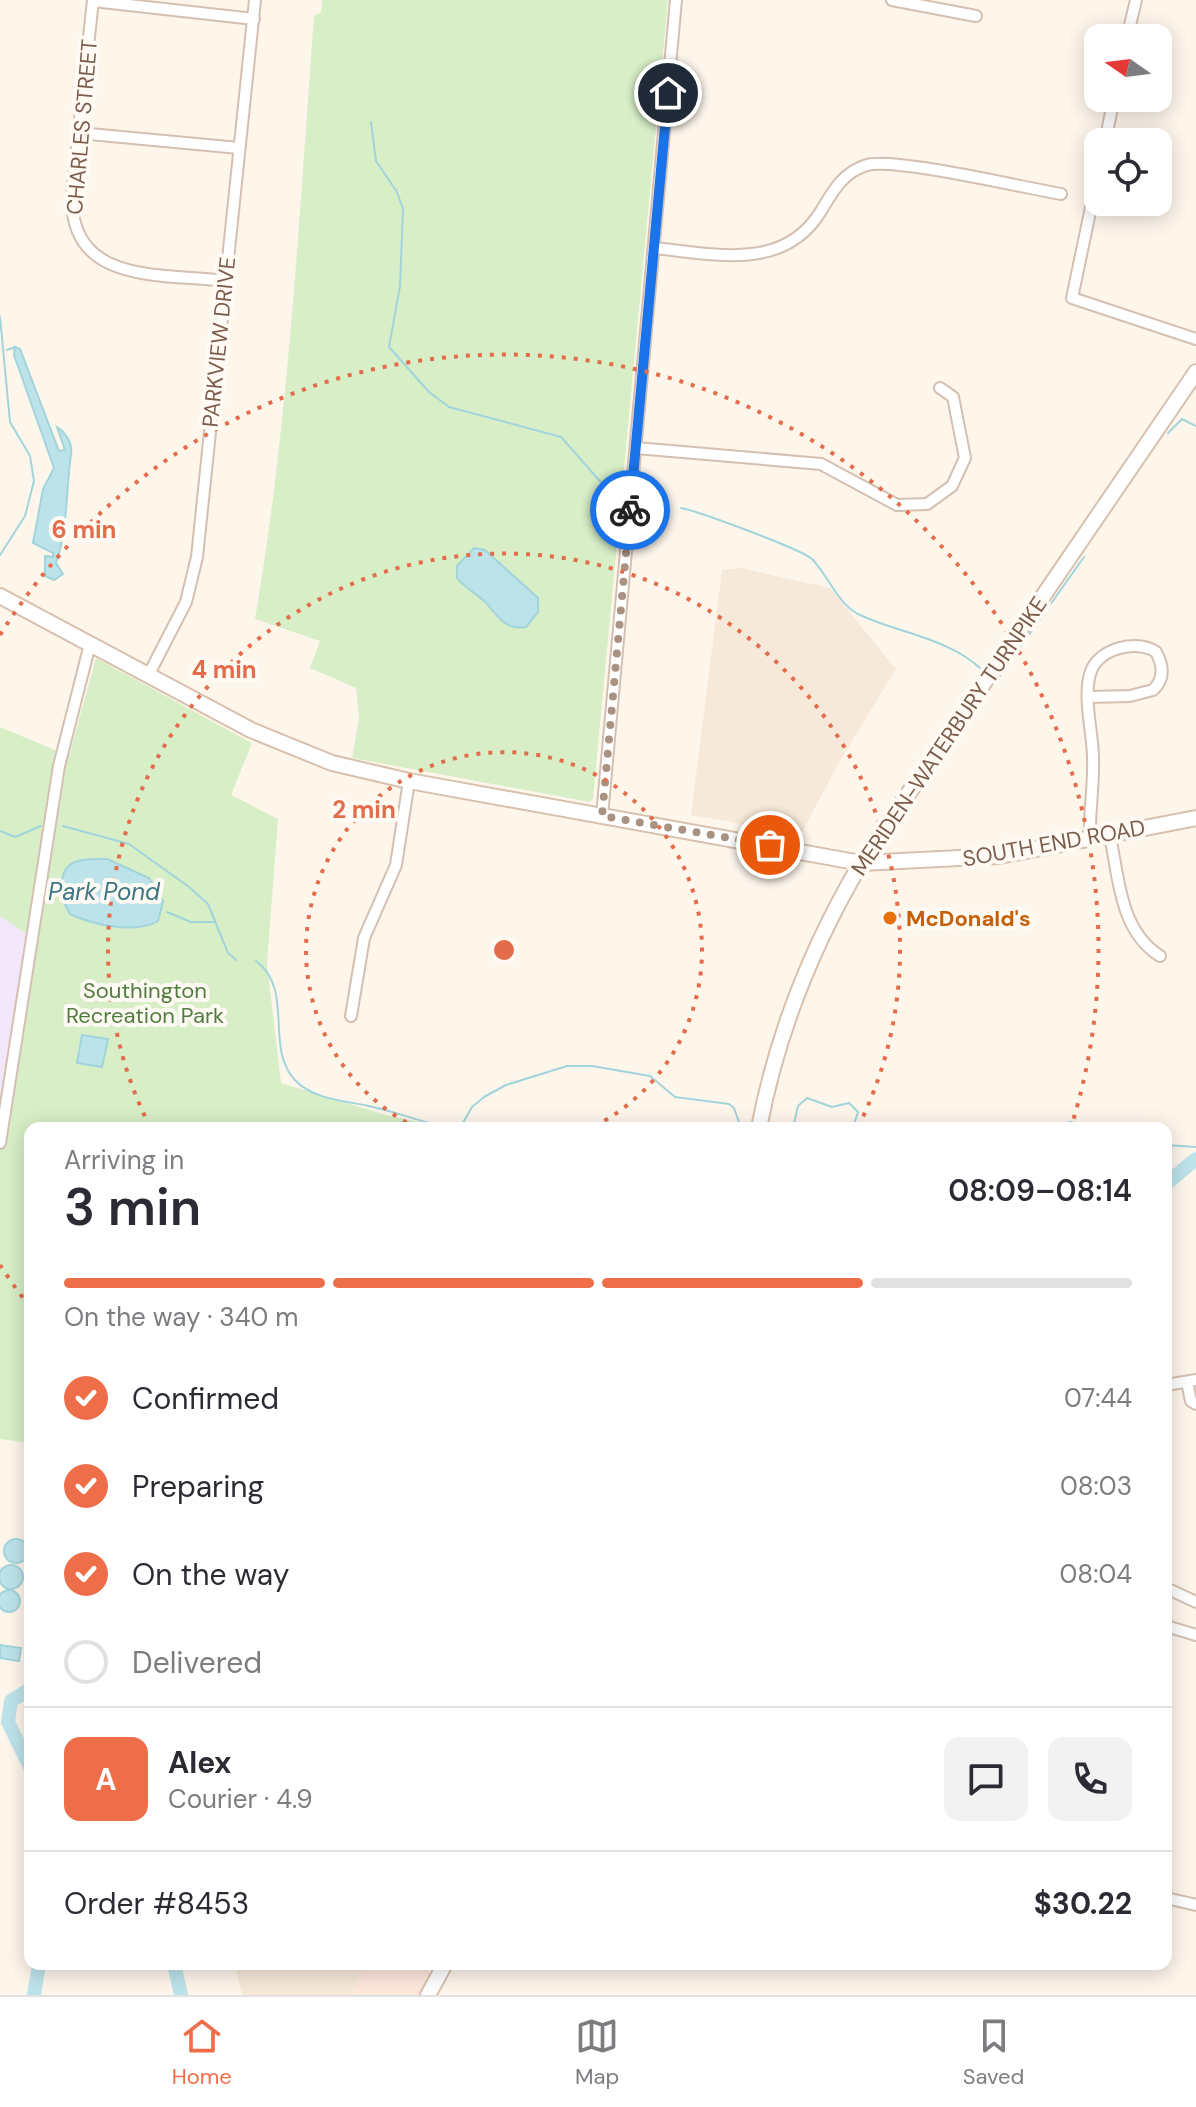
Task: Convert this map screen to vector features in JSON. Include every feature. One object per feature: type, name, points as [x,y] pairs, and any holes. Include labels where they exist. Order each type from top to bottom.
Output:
[{"type":"street","name":"PARKVIEW DRIVE","points":[[149,674],[193,579],[255,0]]},
{"type":"street","points":[[602,816],[676,0]]},
{"type":"street","points":[[892,0],[976,16]]},
{"type":"street","points":[[1130,24],[1136,0]]},
{"type":"street","points":[[93,1],[254,19]]},
{"type":"street","name":"CHARLES STREET","points":[[93,1],[71,208],[74,227],[89,251],[116,268],[225,281]]},
{"type":"street","points":[[79,133],[239,148]]},
{"type":"street","points":[[654,248],[744,257],[783,248],[812,225],[841,180],[875,163],[1061,194]]},
{"type":"street","points":[[1089,216],[1072,298],[1196,339]]},
{"type":"street","name":"MERIDEN-WATERBURY TURNPIKE","points":[[760,1122],[776,1055],[800,984],[829,917],[861,863],[1196,372]]},
{"type":"street","points":[[636,448],[821,464],[897,505],[927,504],[952,486],[965,458],[953,397],[940,388]]},
{"type":"street","name":"SOUTH END ROAD","points":[[0,596],[251,730],[303,753],[409,781],[861,863],[999,856],[1196,818]]},
{"type":"street","points":[[0,1143],[59,766],[90,644]]},
{"type":"street","points":[[1089,697],[1130,696],[1153,690],[1161,674],[1156,652],[1132,646],[1104,655],[1091,671],[1089,697],[1094,769],[1090,839]]},
{"type":"street","points":[[351,1016],[364,938],[396,865],[409,781]]},
{"type":"street","points":[[1110,836],[1124,910],[1142,942],[1160,956]]},
{"type":"street","points":[[1172,1384],[1192,1381],[1191,1401],[1196,1404]]},
{"type":"street","points":[[1172,1591],[1196,1602]]},
{"type":"street","points":[[1172,1628],[1196,1635]]},
{"type":"street","points":[[1172,1899],[1196,1905]]},
{"type":"street","points":[[428,1995],[440,1970]]},
{"type":"shaded area","points":[[740,568],[830,588],[896,669],[838,764],[801,834],[691,815],[722,570]]},
{"type":"shaded area","points":[[0,916],[28,935],[0,1105]]},
{"type":"shaded area","points":[[236,1970],[364,1970],[351,1995],[242,1995]]},
{"type":"shaded area","points":[[364,1970],[428,1970],[431,1979],[423,1995],[351,1995]]},
{"type":"green space","points":[[322,0],[668,0],[593,799],[590,802],[352,758],[359,717],[356,688],[310,668],[320,641],[255,619],[285,394],[314,16],[321,12]]},
{"type":"green space","name":"Southington Recreation Park","points":[[96,658],[252,743],[231,795],[278,819],[267,963],[281,1083],[419,1122],[24,1122],[24,1442],[0,1439],[0,1105],[28,935],[0,916],[0,727],[69,756]]},
{"type":"water","points":[[15,347],[20,349],[59,451],[65,450],[57,427],[71,446],[65,523],[56,563],[63,574],[54,580],[45,576],[45,556],[53,557],[53,553],[33,543],[43,489],[54,468],[14,355]]},
{"type":"water","points":[[474,548],[485,550],[538,598],[538,612],[526,627],[506,624],[457,578],[457,566]]},
{"type":"water","name":"Park Pond","points":[[107,859],[149,878],[163,901],[158,921],[138,927],[114,926],[90,922],[70,914],[62,894],[62,879],[69,866],[79,861]]},
{"type":"water","points":[[82,1035],[108,1039],[102,1067],[77,1063]]},
{"type":"water","points":[[12,1540],[24,1543],[24,1559],[12,1562],[5,1555],[5,1547]]},
{"type":"water","points":[[11,1565],[19,1569],[23,1577],[19,1585],[11,1589],[3,1585],[-1,1577],[3,1569]]},
{"type":"water","points":[[9,1590],[19,1597],[17,1609],[9,1612],[1,1609],[1,1593]]},
{"type":"water","points":[[0,1645],[21,1648],[19,1661],[0,1658]]},
{"type":"waterway","points":[[371,122],[376,161],[397,192],[403,209],[400,286],[389,347],[429,392],[449,407],[561,437],[620,504]]},
{"type":"waterway","points":[[0,317],[10,422],[30,456],[34,481],[25,516],[0,555]]},
{"type":"waterway","points":[[7,350],[15,347]]},
{"type":"waterway","points":[[1168,433],[1182,419],[1196,426]]},
{"type":"waterway","points":[[681,508],[750,531],[804,554],[812,559],[852,610],[940,644],[969,659],[982,670]]},
{"type":"waterway","points":[[999,677],[1084,557]]},
{"type":"waterway","points":[[0,831],[15,837],[41,826]]},
{"type":"waterway","points":[[63,826],[129,844],[189,887],[208,904],[228,953],[236,960]]},
{"type":"waterway","points":[[167,912],[191,922],[215,922]]},
{"type":"waterway","points":[[256,961],[268,973],[274,987],[281,1052],[295,1080],[310,1091],[329,1098],[428,1122]]},
{"type":"waterway","points":[[463,1122],[472,1107],[506,1085],[567,1066],[592,1066],[650,1076],[675,1097],[729,1104],[734,1108],[739,1122]]},
{"type":"waterway","points":[[794,1122],[798,1106],[807,1098],[832,1107],[849,1103],[858,1112],[855,1122]]},
{"type":"waterway","points":[[1172,1145],[1196,1147]]},
{"type":"waterway","points":[[1172,1179],[1196,1159]]},
{"type":"waterway","points":[[24,1693],[11,1701],[8,1722],[24,1755]]},
{"type":"waterway","points":[[34,1995],[38,1970]]},
{"type":"waterway","points":[[175,1970],[181,1995]]},
{"type":"way so far","points":[[630,510],[602,816],[770,845]]},
{"type":"place","name":"McDonald's","points":[[890,918]]},
{"type":"route","points":[[630,510],[668,93]]}]
